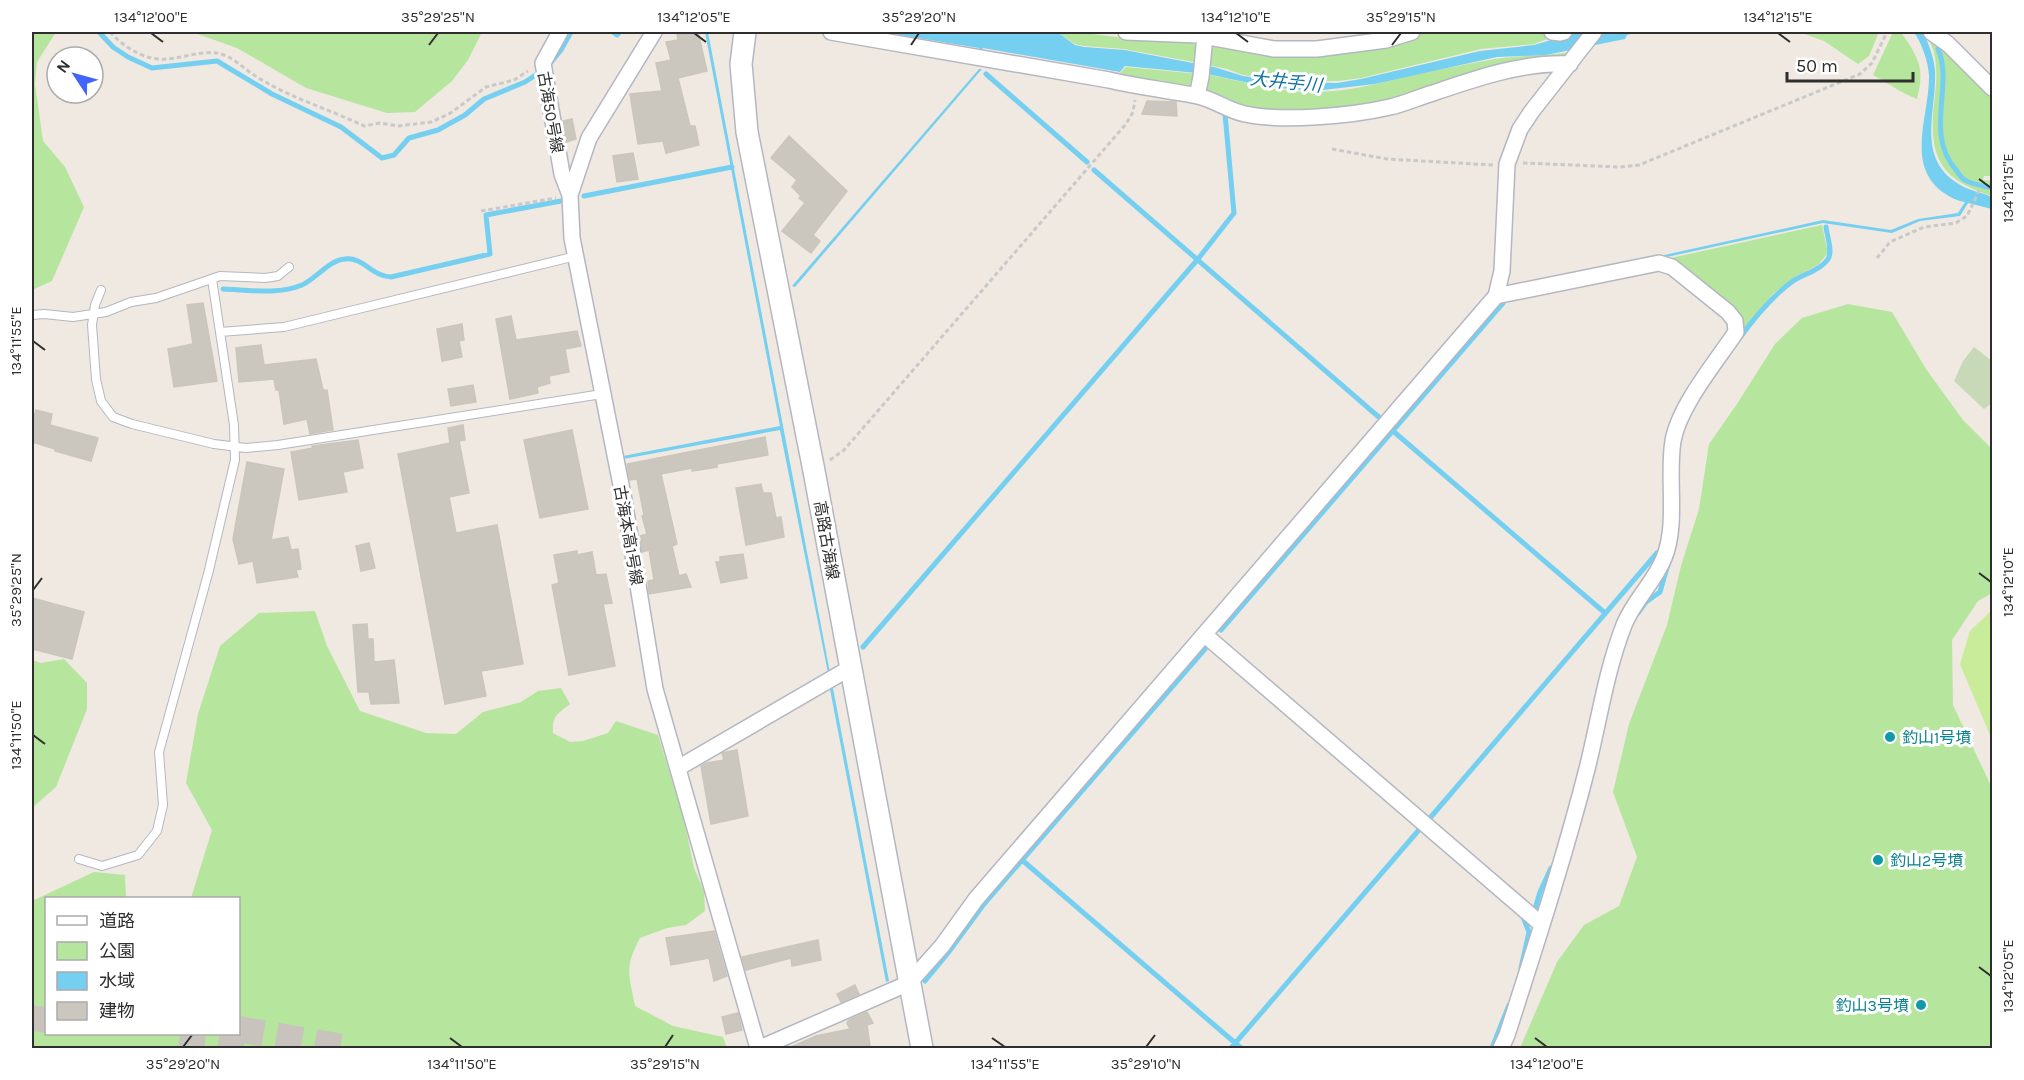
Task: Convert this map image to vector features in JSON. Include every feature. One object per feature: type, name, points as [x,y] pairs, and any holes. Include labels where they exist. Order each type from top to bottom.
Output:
[{"type":"main road","name":"高路古海線","points":[[745,32],[741,64],[747,132],[814,471],[922,1048]]},
{"type":"street","name":"古海50号線","points":[[560,32],[543,63],[562,174],[570,195]]},
{"type":"street","name":"古海本高1号線","points":[[654,32],[589,138],[570,195],[570,210],[576,256],[624,500],[655,689],[759,1048]]},
{"type":"street","points":[[831,32],[1197,96],[1244,114],[1296,118],[1390,107],[1479,77],[1572,61]]},
{"type":"street","points":[[1126,32],[1205,36],[1274,49],[1317,49],[1386,40],[1412,32]]},
{"type":"street","points":[[1552,32],[1564,32]]},
{"type":"street","points":[[759,1048],[909,983],[942,946],[976,899],[1496,296],[1502,271],[1507,164],[1520,129],[1594,32]]},
{"type":"street","points":[[1931,32],[1965,60],[1992,88]]},
{"type":"street","points":[[1197,96],[1205,36]]},
{"type":"street","points":[[1496,296],[1659,263],[1672,267],[1728,312],[1735,321],[1736,332],[1684,410],[1678,425],[1673,441],[1669,541],[1664,559],[1650,584],[1635,603],[1612,658],[1587,769],[1507,1035],[1501,1048]]},
{"type":"street","points":[[1205,634],[1541,924]]},
{"type":"street","points":[[678,768],[850,668]]},
{"type":"lane","points":[[220,332],[284,327],[576,256]]},
{"type":"lane","points":[[32,315],[73,317],[106,312],[131,302],[156,298],[220,276],[265,278],[278,276],[290,267]]},
{"type":"lane","points":[[79,859],[102,866],[138,855],[157,831],[163,806],[159,752],[208,574],[235,460],[234,425],[212,279]]},
{"type":"lane","points":[[101,290],[92,325],[96,379],[101,401],[114,417],[132,424],[214,444],[235,447],[278,445],[602,394]]},
{"type":"path","points":[[110,32],[137,53],[153,59],[166,60],[215,53],[225,55],[260,80],[364,126],[380,123],[398,126],[431,122],[449,114],[486,87],[514,80],[543,63]]},
{"type":"path","points":[[1332,149],[1387,159],[1501,166],[1507,164],[1620,167],[1639,165],[1860,74],[1872,63],[1887,32]]},
{"type":"path","points":[[814,471],[844,450],[1126,124],[1133,112],[1137,87]]},
{"type":"path","points":[[1877,258],[1890,242],[1924,227],[1956,223],[1967,216],[1979,191]]},
{"type":"path","points":[[481,211],[570,195]]},
{"type":"green space","points":[[32,32],[56,32],[48,45],[45,45],[45,49],[37,62],[35,84],[43,141],[65,167],[84,207],[52,281],[32,290]]},
{"type":"green space","points":[[192,32],[482,32],[468,60],[452,81],[415,112],[387,113],[306,88],[237,48]]},
{"type":"green space","points":[[871,32],[1120,73],[1126,67],[1199,74],[1194,90]]},
{"type":"green space","points":[[1048,32],[1198,41],[1199,63],[1124,49],[1084,46],[1075,44],[1060,34]]},
{"type":"green space","points":[[1428,32],[1543,32],[1550,38],[1534,44],[1481,49],[1361,78],[1338,81],[1287,81],[1243,75],[1204,64],[1208,43],[1383,45]]},
{"type":"green space","points":[[1799,32],[1879,32],[1869,56],[1858,64],[1824,41]]},
{"type":"green space","points":[[1893,32],[1901,32],[1919,64],[1920,79],[1917,99],[1873,75]]},
{"type":"green space","points":[[1926,36],[1963,65],[1992,95],[1992,176],[1984,176],[1983,180],[1992,181],[1992,196],[1961,183],[1942,165],[1937,153],[1933,123],[1936,65],[1933,49]]},
{"type":"green space","points":[[1572,52],[1568,57],[1388,103],[1298,113],[1246,110],[1201,93],[1204,74],[1259,86],[1302,92],[1328,92],[1363,87],[1495,59]]},
{"type":"green space","points":[[1822,225],[1828,253],[1818,265],[1793,278],[1772,295],[1740,333],[1666,259]]},
{"type":"green space","points":[[1848,304],[1892,312],[1926,369],[1963,420],[1992,449],[1992,593],[1978,601],[1952,640],[1953,705],[1992,788],[1992,1048],[1520,1048],[1557,962],[1584,925],[1619,906],[1637,857],[1613,792],[1629,724],[1667,625],[1681,566],[1699,509],[1709,444],[1775,344],[1802,318]]},
{"type":"green space","points":[[1974,347],[1992,361],[1992,403],[1984,409],[1954,381],[1963,361]]},
{"type":"green space","points":[[1992,610],[1992,740],[1960,664],[1970,631]]},
{"type":"green space","points":[[315,611],[327,646],[360,711],[426,733],[456,734],[483,712],[521,702],[538,691],[561,688],[570,704],[556,716],[553,733],[570,742],[583,741],[608,733],[616,721],[658,735],[684,820],[694,868],[704,891],[705,911],[686,925],[667,928],[640,938],[629,971],[635,1006],[673,1026],[723,1037],[727,1048],[32,1048],[32,901],[94,872],[125,875],[126,897],[45,897],[45,1035],[240,1035],[240,897],[191,897],[212,830],[186,783],[198,714],[220,646],[259,613]]},
{"type":"green space","points":[[64,659],[87,683],[87,709],[56,787],[32,808],[32,660],[41,663]]},
{"type":"water","points":[[705,32],[708,32],[831,678],[829,678],[780,430],[623,459],[623,456],[780,426]]},
{"type":"water","name":"大井手川","points":[[881,32],[1060,34],[1075,45],[1125,50],[1214,67],[1243,76],[1287,82],[1337,83],[1480,51],[1534,45],[1579,32],[1640,32],[1627,35],[1625,39],[1546,55],[1497,57],[1375,84],[1314,91],[1268,87],[1207,74],[1125,66],[1120,72],[983,48],[982,51],[979,48]]},
{"type":"water","points":[[1914,32],[1923,32],[1934,61],[1935,87],[1931,134],[1938,163],[1947,175],[1962,186],[1992,197],[1992,209],[1968,203],[1960,216],[1920,221],[1892,233],[1823,223],[1561,280],[1560,278],[1823,220],[1891,230],[1918,219],[1958,213],[1965,202],[1944,193],[1932,182],[1925,168],[1922,138],[1929,75],[1924,53]]},
{"type":"water","points":[[979,69],[982,69],[795,287],[792,286]]},
{"type":"water","points":[[832,683],[889,981],[886,982],[829,684]]},
{"type":"building","points":[[698,32],[707,71],[678,78],[690,126],[695,126],[699,145],[666,153],[663,141],[638,144],[630,94],[662,91],[656,63],[671,60],[666,42],[678,40],[677,34]]},
{"type":"building","points":[[1147,101],[1176,102],[1177,116],[1142,114]]},
{"type":"building","points":[[572,119],[576,139],[566,142],[563,121]]},
{"type":"building","points":[[789,136],[847,191],[813,235],[820,241],[811,253],[782,231],[805,203],[792,187],[797,180],[771,158]]},
{"type":"building","points":[[633,153],[638,179],[617,182],[613,156]]},
{"type":"building","points":[[203,303],[217,381],[174,387],[168,349],[193,344],[187,305]]},
{"type":"building","points":[[511,316],[516,340],[577,331],[581,346],[565,349],[569,372],[549,376],[550,383],[537,387],[538,393],[510,399],[496,319]]},
{"type":"building","points":[[462,324],[464,340],[459,341],[462,357],[442,361],[437,329]]},
{"type":"building","points":[[261,345],[264,365],[316,359],[323,390],[327,390],[333,430],[310,434],[307,419],[284,424],[279,390],[276,390],[274,379],[239,382],[236,348]]},
{"type":"building","points":[[473,385],[476,402],[451,406],[448,389]]},
{"type":"building","points":[[36,410],[52,414],[50,425],[98,438],[91,461],[32,442],[32,420]]},
{"type":"building","points":[[463,425],[465,440],[459,441],[469,493],[449,497],[456,533],[497,525],[523,664],[481,671],[486,696],[445,704],[398,454],[455,442],[450,443],[448,428]]},
{"type":"building","points":[[572,430],[588,509],[540,518],[524,440]]},
{"type":"building","points":[[765,437],[768,455],[717,464],[717,467],[692,471],[692,468],[661,474],[677,544],[672,546],[679,576],[686,574],[691,587],[649,594],[648,581],[654,580],[649,550],[642,552],[640,536],[647,534],[642,516],[644,515],[637,479],[630,480],[627,464]]},
{"type":"building","points":[[358,440],[363,468],[343,472],[347,492],[299,500],[291,452],[313,448],[312,446]]},
{"type":"building","points":[[247,462],[284,469],[271,540],[288,537],[291,550],[298,549],[301,569],[296,570],[298,577],[257,583],[253,561],[239,564],[233,539]]},
{"type":"building","points":[[761,484],[763,493],[771,493],[776,518],[781,517],[784,537],[746,545],[736,488]]},
{"type":"building","points":[[369,543],[375,568],[361,571],[356,546]]},
{"type":"building","points":[[577,551],[577,555],[592,552],[596,575],[606,574],[612,603],[603,604],[615,666],[569,675],[552,585],[559,583],[554,555]]},
{"type":"building","points":[[743,554],[747,578],[721,583],[716,562],[720,562],[720,557]]},
{"type":"building","points":[[32,598],[84,612],[72,659],[32,649]]},
{"type":"building","points":[[367,624],[368,639],[373,639],[374,662],[394,660],[399,703],[371,704],[369,692],[358,692],[353,625]]},
{"type":"building","points":[[737,750],[748,816],[711,824],[701,766],[724,760],[722,753]]},
{"type":"building","points":[[714,931],[727,976],[714,981],[709,958],[671,965],[666,938]]},
{"type":"building","points":[[818,940],[821,960],[792,966],[791,958],[746,970],[742,957]]},
{"type":"building","points":[[855,985],[859,994],[841,1002],[837,994]]},
{"type":"building","points":[[867,1012],[873,1023],[867,1025],[870,1046],[867,1046],[868,1048],[789,1048],[816,1036],[850,1029],[847,1023],[849,1020]]},
{"type":"building","points":[[738,1013],[742,1030],[726,1034],[722,1017]]},
{"type":"waterway","points":[[99,32],[113,47],[152,68],[217,61],[272,94],[341,127],[382,158],[394,155],[409,138],[438,130],[465,115],[484,99],[525,82],[537,74]]},
{"type":"waterway","points":[[548,66],[561,50],[571,32]]},
{"type":"waterway","points":[[613,32],[617,35],[620,32]]},
{"type":"waterway","points":[[1938,49],[1943,78],[1940,125],[1947,156],[1964,179],[1992,188]]},
{"type":"waterway","points":[[986,74],[1087,162]]},
{"type":"waterway","points":[[863,647],[1198,259],[1234,213],[1225,114]]},
{"type":"waterway","points":[[584,196],[732,167]]},
{"type":"waterway","points":[[1094,170],[1381,419]]},
{"type":"waterway","points":[[223,289],[263,291],[293,288],[307,282],[328,266],[345,259],[352,259],[384,276],[391,277],[490,254],[486,215],[561,201]]},
{"type":"waterway","points":[[1739,339],[1778,293],[1793,281],[1825,263],[1830,248],[1826,227]]},
{"type":"waterway","points":[[1221,630],[1503,303]]},
{"type":"waterway","points":[[1393,431],[1605,613]]},
{"type":"waterway","points":[[1430,818],[1657,553]]},
{"type":"waterway","points":[[1638,613],[1646,602],[1660,592],[1668,564]]},
{"type":"waterway","points":[[925,981],[984,904],[1205,649]]},
{"type":"waterway","points":[[1231,1048],[1418,831]]},
{"type":"waterway","points":[[1022,860],[1241,1048]]},
{"type":"waterway","points":[[1535,909],[1551,868]]},
{"type":"waterway","points":[[1521,968],[1529,932],[1523,917]]},
{"type":"waterway","points":[[1492,1048],[1509,1005]]},
{"type":"tunnel","points":[[32,1018],[45,1020]]},
{"type":"tunnel","points":[[240,1029],[349,1048]]},
{"type":"tunnel","points":[[187,1035],[258,1045]]},
{"type":"place","name":"釣山1号墳","points":[[1890,737]]},
{"type":"place","name":"釣山2号墳","points":[[1878,860]]},
{"type":"place","name":"釣山3号墳","points":[[1921,1005]]}]
